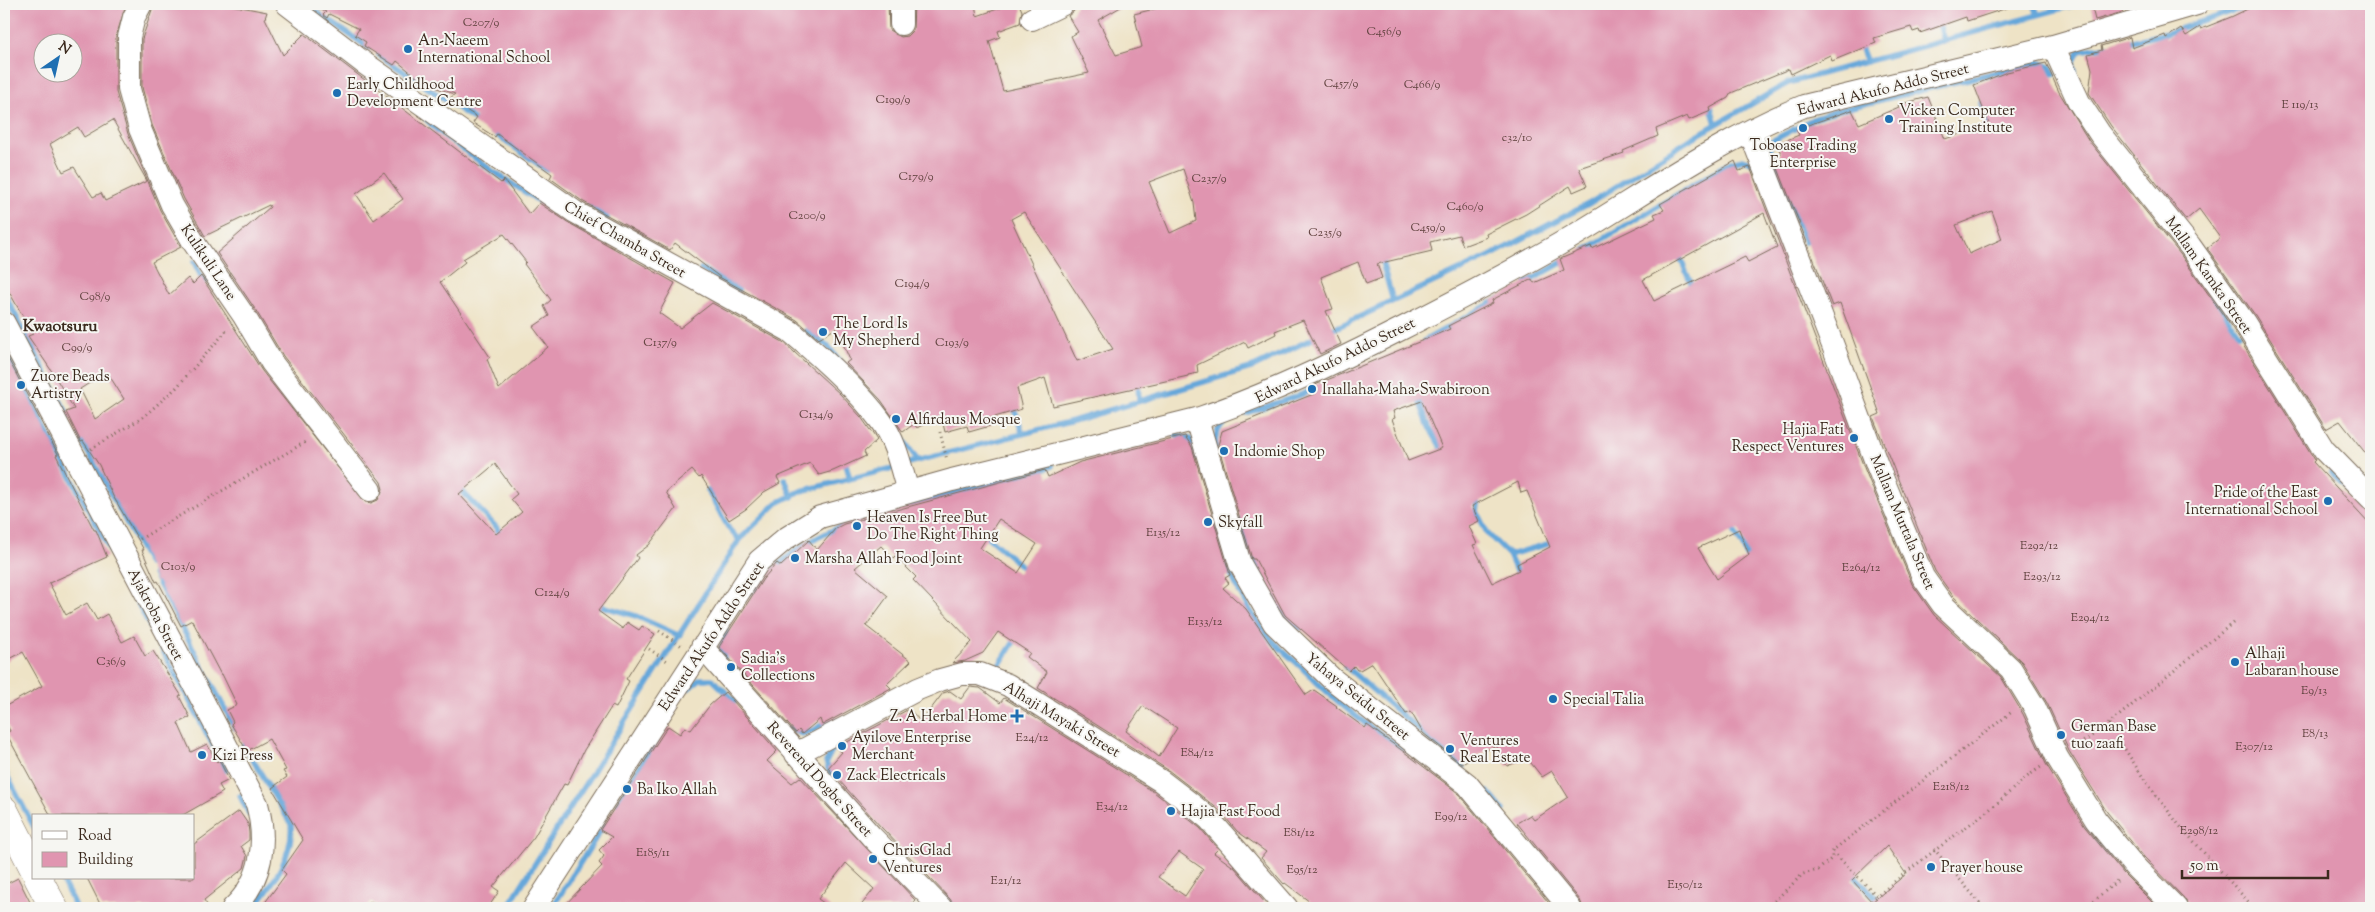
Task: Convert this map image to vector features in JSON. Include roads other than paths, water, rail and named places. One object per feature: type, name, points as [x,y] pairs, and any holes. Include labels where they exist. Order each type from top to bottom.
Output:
[{"type":"street","name":"Kulikuli Lane","points":[[140,4],[134,17],[129,37],[129,89],[140,129],[172,205],[194,243],[244,316],[272,363],[370,490]]},
{"type":"street","name":"Chief Chamba Street","points":[[287,4],[364,63],[575,212],[790,331],[816,352],[881,421],[897,452],[905,483]]},
{"type":"street","points":[[1032,19],[1063,4]]},
{"type":"street","name":"Edward Akufo Addo Street","points":[[534,908],[693,647],[759,561],[785,539],[820,517],[905,483],[1197,419],[1271,392],[1440,309],[1569,239],[1716,148],[1804,106],[2053,46],[2197,4]]},
{"type":"street","name":"Mallam Kamka Street","points":[[2053,46],[2079,102],[2100,134],[2190,246],[2244,322],[2324,450],[2371,498]]},
{"type":"street","name":"Mallam Murtala Street","points":[[1750,132],[1885,486],[1923,576],[1943,605],[2011,669],[2035,708],[2057,757],[2096,820],[2134,866],[2176,908]]},
{"type":"street","name":"Ajakroba Street","points":[[4,323],[257,804],[262,824],[264,845],[256,874],[240,902],[233,908]]},
{"type":"street","name":"Yahaya Seidu Street","points":[[1197,419],[1240,564],[1274,624],[1331,678],[1467,784],[1570,908]]},
{"type":"street","name":"Reverend Dogbe Street","points":[[693,647],[941,908]]},
{"type":"street","name":"Alhaji Mayaki Street","points":[[796,754],[918,689],[962,674],[980,674],[1008,685],[1067,720],[1176,792],[1209,819],[1287,908]]},
{"type":"street","points":[[4,810],[32,865]]},
{"type":"street","points":[[39,880],[54,908]]},
{"type":"waterway","points":[[2034,4],[2038,15]]},
{"type":"waterway","points":[[1329,331],[1490,256],[1590,203],[1689,140],[1788,83],[2078,4]]},
{"type":"waterway","points":[[2124,43],[2167,33],[2255,4]]},
{"type":"waterway","points":[[309,7],[369,48]]},
{"type":"waterway","points":[[1938,20],[1944,41]]},
{"type":"waterway","points":[[1859,42],[1867,62]]},
{"type":"waterway","points":[[2075,71],[2073,63],[2079,51],[2108,46]]},
{"type":"waterway","points":[[379,55],[481,124]]},
{"type":"waterway","points":[[1805,242],[1768,143],[1813,119],[1839,110],[2039,62],[2050,67],[2054,74]]},
{"type":"waterway","points":[[1709,100],[1716,124]]},
{"type":"waterway","points":[[1981,103],[1988,130]]},
{"type":"waterway","points":[[425,118],[436,129],[491,170],[563,217]]},
{"type":"waterway","points":[[491,131],[547,170]]},
{"type":"waterway","points":[[1585,250],[1731,162],[1743,159],[1755,164]]},
{"type":"waterway","points":[[589,203],[607,218]]},
{"type":"waterway","points":[[1678,253],[1694,290]]},
{"type":"waterway","points":[[1380,255],[1393,301]]},
{"type":"waterway","points":[[1526,283],[1568,259]]},
{"type":"waterway","points":[[194,262],[202,278],[211,282]]},
{"type":"waterway","points":[[701,269],[738,290]]},
{"type":"waterway","points":[[2198,277],[2239,334]]},
{"type":"waterway","points":[[4,293],[69,417]]},
{"type":"waterway","points":[[1424,341],[1499,299]]},
{"type":"waterway","points":[[806,331],[828,346],[843,365]]},
{"type":"waterway","points":[[905,464],[1073,421],[1254,367],[1318,336]]},
{"type":"waterway","points":[[4,350],[226,770]]},
{"type":"waterway","points":[[1138,381],[1139,401]]},
{"type":"waterway","points":[[1246,413],[1322,386]]},
{"type":"waterway","points":[[1417,395],[1429,427],[1441,447]]},
{"type":"waterway","points":[[1013,405],[1023,434]]},
{"type":"waterway","points":[[1215,448],[1215,439],[1218,431],[1230,418]]},
{"type":"waterway","points":[[898,432],[918,461]]},
{"type":"waterway","points":[[1175,434],[1190,439],[1197,457]]},
{"type":"waterway","points":[[79,436],[149,564]]},
{"type":"waterway","points":[[846,464],[850,479]]},
{"type":"waterway","points":[[773,570],[806,544],[842,526],[880,513],[1052,466]]},
{"type":"waterway","points":[[507,908],[739,540],[777,503],[801,491],[897,467]]},
{"type":"waterway","points":[[2331,473],[2371,511]]},
{"type":"waterway","points":[[785,479],[792,497]]},
{"type":"waterway","points":[[457,486],[497,528],[501,537]]},
{"type":"waterway","points":[[708,491],[729,529],[739,540]]},
{"type":"waterway","points":[[1474,497],[1478,505],[1477,512],[1487,533],[1509,555],[1519,578]]},
{"type":"waterway","points":[[1239,521],[1262,579],[1279,606],[1300,628]]},
{"type":"waterway","points":[[1732,526],[1748,562]]},
{"type":"waterway","points":[[1218,528],[1221,544],[1238,589],[1254,617],[1274,642],[1351,713],[1406,750]]},
{"type":"waterway","points":[[983,533],[1027,571]]},
{"type":"waterway","points":[[1509,555],[1555,542]]},
{"type":"waterway","points":[[154,574],[235,728]]},
{"type":"waterway","points":[[750,592],[767,576]]},
{"type":"waterway","points":[[595,604],[636,616],[680,636]]},
{"type":"waterway","points":[[724,658],[721,648],[726,629]]},
{"type":"waterway","points":[[995,672],[1017,637]]},
{"type":"waterway","points":[[1345,666],[1463,768]]},
{"type":"waterway","points":[[689,688],[700,679],[712,679],[735,701]]},
{"type":"waterway","points":[[786,728],[802,734],[816,729],[825,722],[840,721]]},
{"type":"waterway","points":[[618,803],[656,740]]},
{"type":"waterway","points":[[831,777],[826,762],[837,741]]},
{"type":"waterway","points":[[244,745],[291,824],[291,836],[285,858],[274,880],[253,908]]},
{"type":"waterway","points":[[4,770],[32,823]]},
{"type":"waterway","points":[[1488,792],[1503,810]]},
{"type":"waterway","points":[[240,796],[249,814]]},
{"type":"waterway","points":[[552,908],[604,825]]},
{"type":"waterway","points":[[2088,828],[2111,855]]},
{"type":"waterway","points":[[1851,872],[1886,908]]},
{"type":"waterway","points":[[62,880],[76,908]]},
{"type":"waterway","points":[[945,898],[956,908]]},
{"type":"waterway","points":[[2364,908],[2371,901]]},
{"type":"place","name":"An-Naeem International School","points":[[408,49]]},
{"type":"place","name":"Early Childhood Development Centre","points":[[337,93]]},
{"type":"place","name":"Vicken Computer Training Institute","points":[[1889,119]]},
{"type":"place","name":"Toboase Trading Enterprise","points":[[1803,128]]},
{"type":"place","name":"The Lord Is My Shepherd","points":[[823,332]]},
{"type":"place","name":"Zuore Beads Artistry","points":[[21,385]]},
{"type":"place","name":"Inallaha-Maha-Swabiroon","points":[[1312,389]]},
{"type":"place","name":"Alfirdaus Mosque","points":[[896,419]]},
{"type":"place","name":"Hajia Fati Respect Ventures","points":[[1854,438]]},
{"type":"place","name":"Indomie Shop","points":[[1224,451]]},
{"type":"place","name":"Pride of the East International School","points":[[2328,501]]},
{"type":"place","name":"Skyfall","points":[[1208,522]]},
{"type":"place","name":"Heaven Is Free But Do The Right Thing","points":[[857,526]]},
{"type":"place","name":"Marsha Allah Food Joint","points":[[795,558]]},
{"type":"place","name":"Alhaji Labaran house","points":[[2235,662]]},
{"type":"place","name":"Sadia's Collections","points":[[731,667]]},
{"type":"place","name":"Special Talia","points":[[1553,699]]},
{"type":"place","name":"Z. A Herbal Home","points":[[1017,716]]},
{"type":"place","name":"German Base tuo zaafi","points":[[2061,735]]},
{"type":"place","name":"Ayilove Enterprise Merchant","points":[[842,746]]},
{"type":"place","name":"Ventures Real Estate","points":[[1450,749]]},
{"type":"place","name":"Kizi Press","points":[[202,755]]},
{"type":"place","name":"Zack Electricals","points":[[837,775]]},
{"type":"place","name":"Ba Iko Allah","points":[[627,789]]},
{"type":"place","name":"Hajia Fast Food","points":[[1171,811]]},
{"type":"place","name":"ChrisGlad Ventures","points":[[873,859]]},
{"type":"place","name":"Prayer house","points":[[1931,867]]},
{"type":"district","name":"Kwaotsuru","points":[[60,325]]}]
